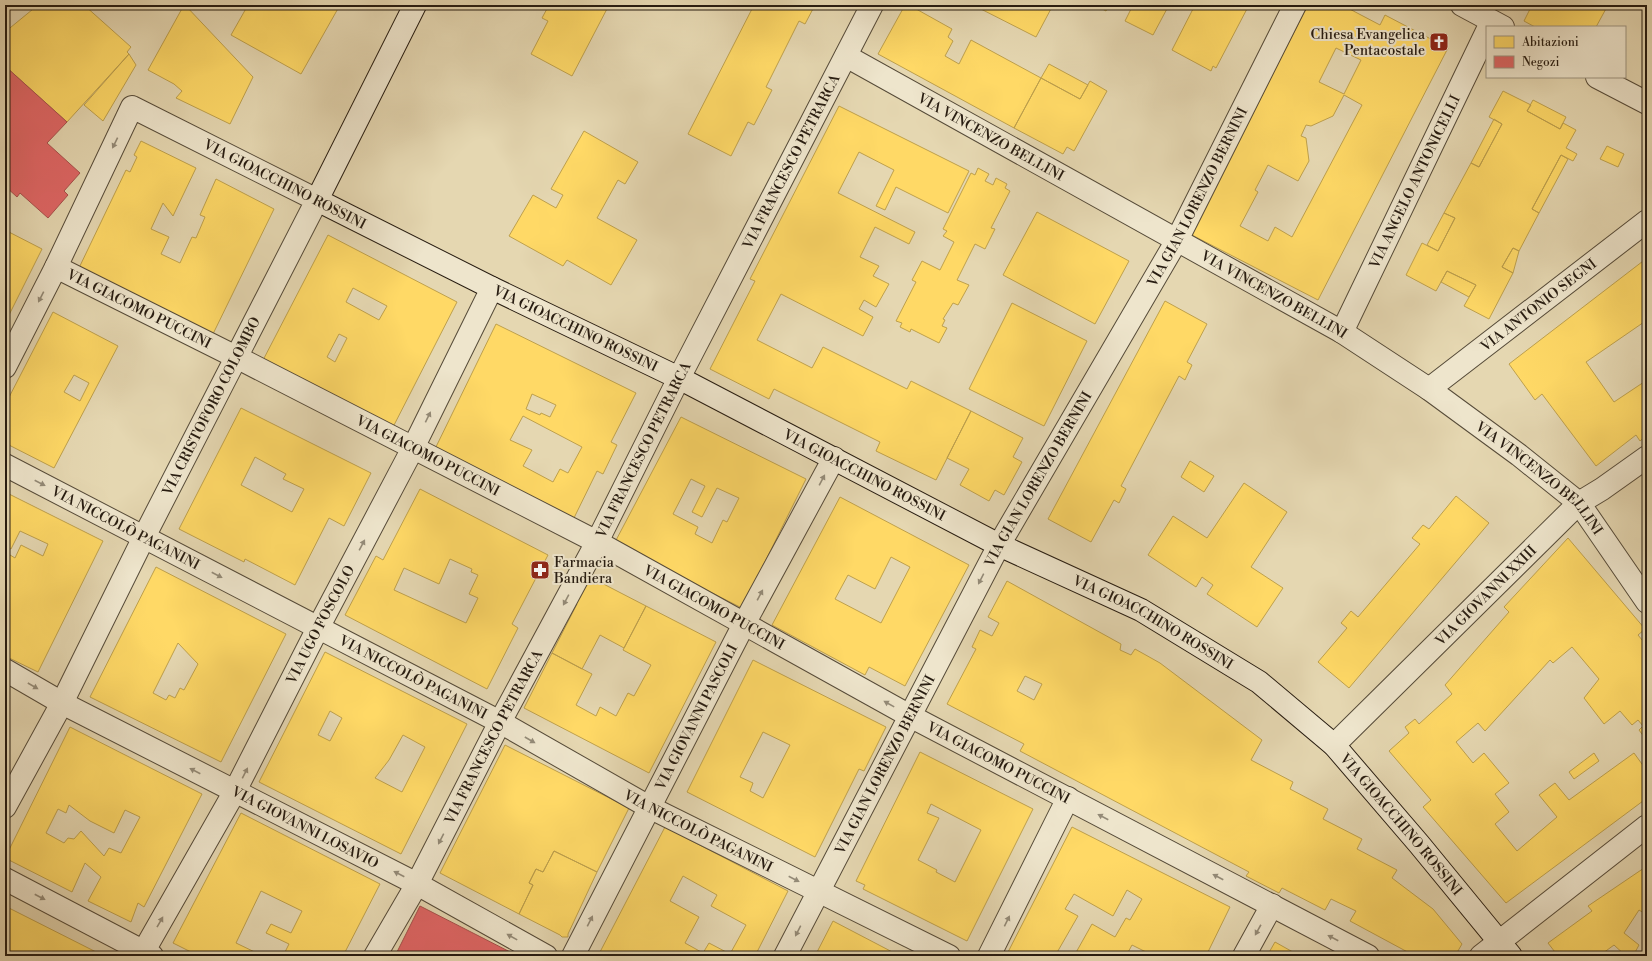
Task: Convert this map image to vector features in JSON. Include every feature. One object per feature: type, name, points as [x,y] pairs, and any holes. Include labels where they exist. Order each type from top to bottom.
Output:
[{"type":"street","name":"VIA CRISTOFORO COLOMBO","points":[[5,807],[62,703],[144,537],[415,5]]},
{"type":"street","name":"VIA FRANCESCO PETRARCA","points":[[375,956],[417,884],[500,722],[598,542],[679,378],[872,5]]},
{"type":"street","name":"VIA GIAN LORENZO BERNINI","points":[[785,956],[999,545],[1177,240],[1295,5]]},
{"type":"street","points":[[1462,5],[1494,22]]},
{"type":"street","name":"VIA ANGELO ANTONICELLI","points":[[1342,332],[1486,38]]},
{"type":"street","name":"VIA VINCENZO BELLINI","points":[[846,56],[1342,332],[1429,389],[1519,455],[1579,503],[1647,602]]},
{"type":"street","points":[[1599,78],[1647,103]]},
{"type":"street","name":"VIA GIOACCHINO ROSSINI","points":[[56,267],[132,107],[492,288],[679,378],[999,545],[1141,610],[1259,682],[1334,745],[1505,948]]},
{"type":"street","name":"VIA ANTONIO SEGNI","points":[[1429,389],[1647,221]]},
{"type":"street","points":[[5,367],[56,267]]},
{"type":"street","name":"VIA GIACOMO PUCCINI","points":[[56,267],[598,542],[910,716],[1368,956]]},
{"type":"street","name":"VIA UGO FOSCOLO","points":[[145,954],[235,791],[318,628],[413,448],[492,288]]},
{"type":"street","name":"VIA GIOVANNI XXIII","points":[[1334,745],[1579,503],[1602,489],[1647,457]]},
{"type":"street","name":"VIA GIOVANNI PASCOLI","points":[[573,956],[744,624],[834,458]]},
{"type":"street","name":"VIA NICCOLÒ PAGANINI","points":[[5,465],[500,722],[649,807],[949,956]]},
{"type":"street","name":"VIA GIOVANNI LOSAVIO","points":[[5,670],[62,703],[417,884],[546,956]]},
{"type":"street","points":[[989,956],[1068,798]]},
{"type":"street","points":[[1481,956],[1505,948],[1647,826]]},
{"type":"street","points":[[5,879],[145,954]]},
{"type":"street","points":[[1244,956],[1272,905]]},
{"type":"building: Abitazioni","points":[[38,5],[84,5],[131,47],[127,52],[129,54],[67,122],[5,66],[5,32]]},
{"type":"building: Abitazioni","points":[[184,5],[253,77],[230,124],[176,98],[182,91],[174,84],[148,70]]},
{"type":"building: Abitazioni","points":[[248,5],[340,5],[301,74],[231,35]]},
{"type":"building: Abitazioni","points":[[549,5],[609,5],[572,76],[531,54],[548,21],[542,18]]},
{"type":"building: Abitazioni","points":[[754,5],[815,5],[805,24],[799,21],[766,87],[772,90],[754,125],[748,122],[731,156],[688,134]]},
{"type":"building: Abitazioni","points":[[905,5],[909,5],[952,29],[948,37],[953,41],[945,56],[959,64],[971,40],[1041,78],[1014,128],[878,54]]},
{"type":"building: Abitazioni","points":[[973,5],[1053,5],[1036,37]]},
{"type":"building: Abitazioni","points":[[1095,5],[1109,5],[1106,11]]},
{"type":"building: Abitazioni","points":[[1129,5],[1169,5],[1153,35],[1125,21],[1132,7]]},
{"type":"building: Abitazioni","points":[[1195,5],[1249,5],[1216,68],[1213,66],[1211,71],[1172,50]]},
{"type":"building: Abitazioni","points":[[1308,5],[1342,5],[1380,25],[1385,15],[1448,48],[1318,300],[1190,234]],"holes":[[[1336,48],[1361,60],[1344,94],[1319,82]],[[1344,95],[1362,105],[1292,237],[1275,227],[1268,241],[1240,226],[1258,192],[1255,190],[1268,165],[1298,181],[1309,161],[1306,138],[1301,136],[1306,125],[1311,126],[1333,116]]]},
{"type":"building: Abitazioni","points":[[1532,5],[1608,5],[1597,26],[1533,26],[1524,21]]},
{"type":"building: Abitazioni","points":[[129,54],[136,65],[103,121],[84,105]]},
{"type":"building: Abitazioni","points":[[1049,64],[1088,85],[1080,99],[1041,78]]},
{"type":"building: Abitazioni","points":[[1041,78],[1080,99],[1090,81],[1107,91],[1074,151],[1067,147],[1063,154],[1014,128]]},
{"type":"building: Abitazioni","points":[[1503,91],[1531,105],[1527,111],[1560,129],[1563,123],[1576,130],[1566,148],[1577,154],[1573,161],[1561,155],[1532,209],[1539,213],[1519,251],[1513,248],[1502,267],[1513,273],[1489,319],[1464,306],[1476,285],[1447,271],[1436,291],[1406,275],[1422,243],[1438,251],[1455,218],[1444,213],[1471,163],[1479,167],[1502,124],[1489,117]]},
{"type":"building: Abitazioni","points":[[1533,100],[1566,117],[1560,129],[1527,111]]},
{"type":"building: Abitazioni","points":[[839,106],[969,171],[948,213],[896,187],[885,210],[876,206],[894,170],[859,152],[838,193],[915,232],[909,244],[875,227],[860,257],[879,266],[873,276],[889,284],[876,307],[864,300],[859,309],[873,317],[863,336],[781,294],[757,340],[812,368],[823,347],[907,389],[911,381],[971,411],[936,480],[876,451],[880,442],[774,389],[769,399],[710,369],[755,281],[750,279]]},
{"type":"building: Abitazioni","points":[[1494,119],[1502,124],[1479,167],[1471,163]]},
{"type":"building: Abitazioni","points":[[584,131],[638,162],[625,184],[618,180],[597,218],[637,240],[611,285],[567,260],[563,266],[509,236],[533,195],[556,208],[563,195],[551,189]]},
{"type":"building: Abitazioni","points":[[141,141],[196,168],[173,216],[163,203],[151,229],[169,237],[161,254],[180,263],[192,237],[196,238],[205,217],[200,215],[216,179],[274,209],[212,336],[78,270],[126,170],[130,172],[137,157],[134,155]]},
{"type":"building: Abitazioni","points":[[1607,146],[1624,154],[1618,167],[1600,159]]},
{"type":"building: Abitazioni","points":[[1561,155],[1568,159],[1539,213],[1532,209]]},
{"type":"building: Abitazioni","points":[[978,168],[989,174],[985,181],[993,185],[996,178],[1007,184],[1005,188],[1010,191],[991,228],[995,229],[985,249],[975,244],[957,280],[969,285],[958,305],[953,303],[943,319],[945,320],[942,326],[947,328],[939,343],[911,329],[910,332],[900,327],[902,323],[896,321],[916,282],[912,280],[922,261],[940,270],[954,242],[943,236],[947,231],[943,229],[971,173],[975,175]]},
{"type":"building: Abitazioni","points":[[1037,212],[1129,261],[1095,324],[1003,275]]},
{"type":"building: Abitazioni","points":[[1444,213],[1455,218],[1438,251],[1427,245]]},
{"type":"building: Abitazioni","points":[[5,230],[42,249],[5,323]]},
{"type":"building: Abitazioni","points":[[328,235],[457,302],[391,431],[261,364]],"holes":[[[353,288],[387,306],[379,320],[346,302]],[[339,334],[347,338],[335,362],[327,357]]]},
{"type":"building: Abitazioni","points":[[1513,248],[1519,251],[1513,273],[1502,267]]},
{"type":"building: Abitazioni","points":[[1647,258],[1647,320],[1586,362],[1614,402],[1647,380],[1647,435],[1640,441],[1636,435],[1596,466],[1542,394],[1535,400],[1509,364]]},
{"type":"building: Abitazioni","points":[[1447,271],[1476,285],[1469,297],[1441,282]]},
{"type":"building: Abitazioni","points":[[1165,301],[1207,324],[1187,362],[1192,365],[1185,380],[1179,376],[1121,486],[1126,489],[1119,503],[1114,500],[1091,542],[1048,519]]},
{"type":"building: Abitazioni","points":[[1012,303],[1087,341],[1044,426],[969,389]]},
{"type":"building: Abitazioni","points":[[53,312],[118,346],[54,468],[5,443],[5,405]],"holes":[[[74,375],[89,383],[80,401],[64,392]]]},
{"type":"building: Abitazioni","points":[[496,324],[636,393],[611,442],[617,445],[603,474],[597,471],[572,522],[433,453]],"holes":[[[532,394],[556,405],[550,417],[541,413],[540,415],[526,409]],[[523,416],[582,447],[568,473],[560,469],[553,482],[523,466],[532,450],[510,440]]]},
{"type":"building: Abitazioni","points":[[241,408],[371,473],[344,526],[329,518],[295,585],[245,559],[244,562],[179,529]],"holes":[[[255,457],[286,474],[283,479],[304,489],[292,512],[241,485]]]},
{"type":"building: Abitazioni","points":[[971,411],[1023,438],[1013,457],[1022,462],[1004,495],[995,490],[989,501],[960,485],[969,469],[947,458]]},
{"type":"building: Abitazioni","points":[[681,417],[806,479],[742,608],[614,544]],"holes":[[[691,479],[705,486],[692,512],[702,517],[717,488],[739,498],[727,522],[723,520],[712,543],[695,534],[698,527],[673,514]]]},
{"type":"building: Abitazioni","points":[[1190,461],[1214,476],[1204,492],[1181,477]]},
{"type":"building: Abitazioni","points":[[1244,483],[1287,512],[1251,567],[1283,588],[1257,627],[1207,594],[1213,585],[1202,577],[1196,587],[1148,555],[1173,516],[1207,538]]},
{"type":"building: Abitazioni","points":[[420,489],[548,555],[512,624],[518,628],[487,689],[345,615],[376,556],[383,560]],"holes":[[[450,559],[472,569],[471,572],[478,575],[469,594],[478,598],[466,623],[394,590],[404,568],[439,584]]]},
{"type":"building: Abitazioni","points":[[5,492],[103,541],[38,672],[5,656],[5,565],[10,555],[15,558],[21,545],[43,556],[48,544],[20,531],[11,549],[5,547]]},
{"type":"building: Abitazioni","points":[[1456,496],[1489,523],[1349,688],[1318,662],[1347,628],[1341,623],[1351,611],[1358,617],[1420,544],[1412,538],[1423,525],[1429,529]]},
{"type":"building: Abitazioni","points":[[840,497],[969,565],[905,686],[869,667],[865,675],[772,625]],"holes":[[[891,557],[910,567],[881,623],[835,599],[848,575],[875,589]]]},
{"type":"building: Abitazioni","points":[[1568,538],[1645,629],[1638,635],[1647,646],[1647,741],[1639,730],[1643,726],[1638,720],[1632,725],[1620,711],[1604,724],[1584,698],[1599,679],[1572,647],[1553,663],[1550,660],[1485,731],[1478,723],[1456,742],[1473,763],[1484,753],[1509,783],[1495,794],[1509,812],[1495,824],[1517,851],[1557,817],[1539,795],[1555,783],[1569,800],[1634,753],[1647,771],[1647,798],[1506,903],[1423,807],[1431,800],[1389,751],[1409,733],[1405,727],[1415,719],[1419,724],[1452,694],[1445,685],[1509,612],[1504,607]]},
{"type":"building: Abitazioni","points":[[156,567],[286,634],[221,762],[90,697]],"holes":[[[178,643],[198,664],[184,690],[180,688],[175,698],[169,695],[166,700],[153,693]]]},
{"type":"building: Abitazioni","points":[[588,576],[646,606],[624,648],[600,635],[582,669],[552,653],[577,604],[574,603]]},
{"type":"building: Abitazioni","points":[[1007,581],[1121,644],[1120,650],[1131,655],[1135,649],[1160,663],[1262,740],[1251,760],[1293,782],[1290,789],[1328,809],[1323,819],[1362,839],[1357,849],[1397,870],[1392,878],[1433,909],[1462,944],[1455,956],[1415,956],[1350,921],[1356,911],[1331,899],[1325,910],[1282,888],[1279,893],[1246,876],[1249,872],[1020,751],[1024,744],[947,704],[976,649],[972,647],[980,630],[992,636],[999,623],[988,617]],"holes":[[[1025,676],[1042,684],[1034,700],[1017,691]]]},
{"type":"building: Abitazioni","points":[[646,606],[716,642],[649,773],[524,708],[552,653],[592,674],[576,705],[596,716],[600,707],[616,716],[628,693],[634,696],[651,665],[623,650]]},
{"type":"building: Abitazioni","points":[[325,652],[467,724],[401,854],[259,782]],"holes":[[[330,711],[342,718],[330,741],[318,735]],[[403,735],[425,747],[402,792],[375,778],[389,760]]]},
{"type":"building: Abitazioni","points":[[753,660],[886,727],[864,771],[859,769],[815,857],[687,792]],"holes":[[[763,732],[790,745],[763,798],[750,791],[753,783],[740,777]]]},
{"type":"building: Abitazioni","points":[[70,727],[202,794],[144,907],[138,903],[131,922],[88,901],[101,877],[85,863],[72,892],[5,858]],"holes":[[[69,805],[90,821],[114,833],[125,810],[140,817],[121,853],[109,848],[104,856],[81,831],[74,839],[68,838],[64,843],[46,833],[58,809],[66,813]]]},
{"type":"building: Abitazioni","points":[[505,745],[629,808],[597,872],[554,851],[543,872],[536,869],[529,883],[533,885],[519,914],[440,873]]},
{"type":"building: Abitazioni","points":[[920,752],[1033,809],[967,941],[863,889],[865,885],[856,881]],"holes":[[[931,804],[981,830],[955,882],[918,860],[939,818],[927,813]]]},
{"type":"building: Abitazioni","points":[[1594,753],[1599,761],[1574,779],[1569,772]]},
{"type":"building: Abitazioni","points":[[241,813],[380,884],[343,956],[283,956],[289,944],[266,933],[271,924],[291,933],[302,911],[261,891],[236,943],[263,956],[199,956],[173,943]]},
{"type":"building: Abitazioni","points":[[665,827],[788,891],[755,956],[608,956],[600,952]],"holes":[[[683,876],[717,895],[711,906],[746,925],[730,954],[709,943],[703,953],[685,943],[699,917],[670,901]]]},
{"type":"building: Abitazioni","points":[[1072,827],[1230,907],[1206,956],[1154,956],[1132,945],[1126,956],[1074,956],[1092,924],[1115,937],[1126,918],[1130,920],[1142,899],[1127,890],[1113,916],[1074,894],[1065,909],[1078,916],[1055,956],[1006,956]]},
{"type":"building: Abitazioni","points":[[554,851],[597,872],[568,934],[568,937],[562,937],[519,914],[533,885],[529,883],[536,869],[543,872]]},
{"type":"building: Abitazioni","points":[[1647,866],[1647,915],[1639,910],[1624,933],[1639,945],[1633,956],[1626,956],[1614,945],[1599,956],[1558,956],[1548,943],[1592,911],[1588,906]]},
{"type":"building: Abitazioni","points":[[5,906],[104,956],[5,956]]},
{"type":"building: Abitazioni","points":[[833,921],[900,956],[815,956]]},
{"type":"building: Abitazioni","points":[[1275,942],[1300,956],[1267,956]]},
{"type":"building: Negozi","points":[[5,66],[67,122],[47,143],[80,173],[64,191],[68,195],[48,218],[20,193],[17,197],[5,186]]},
{"type":"building: Negozi","points":[[420,906],[518,956],[395,956]]},
{"type":"place","name":"Chiesa Evangelica Pentacostale","points":[[1439,42]]},
{"type":"place","name":"Farmacia Bandiera","points":[[540,570]]}]
